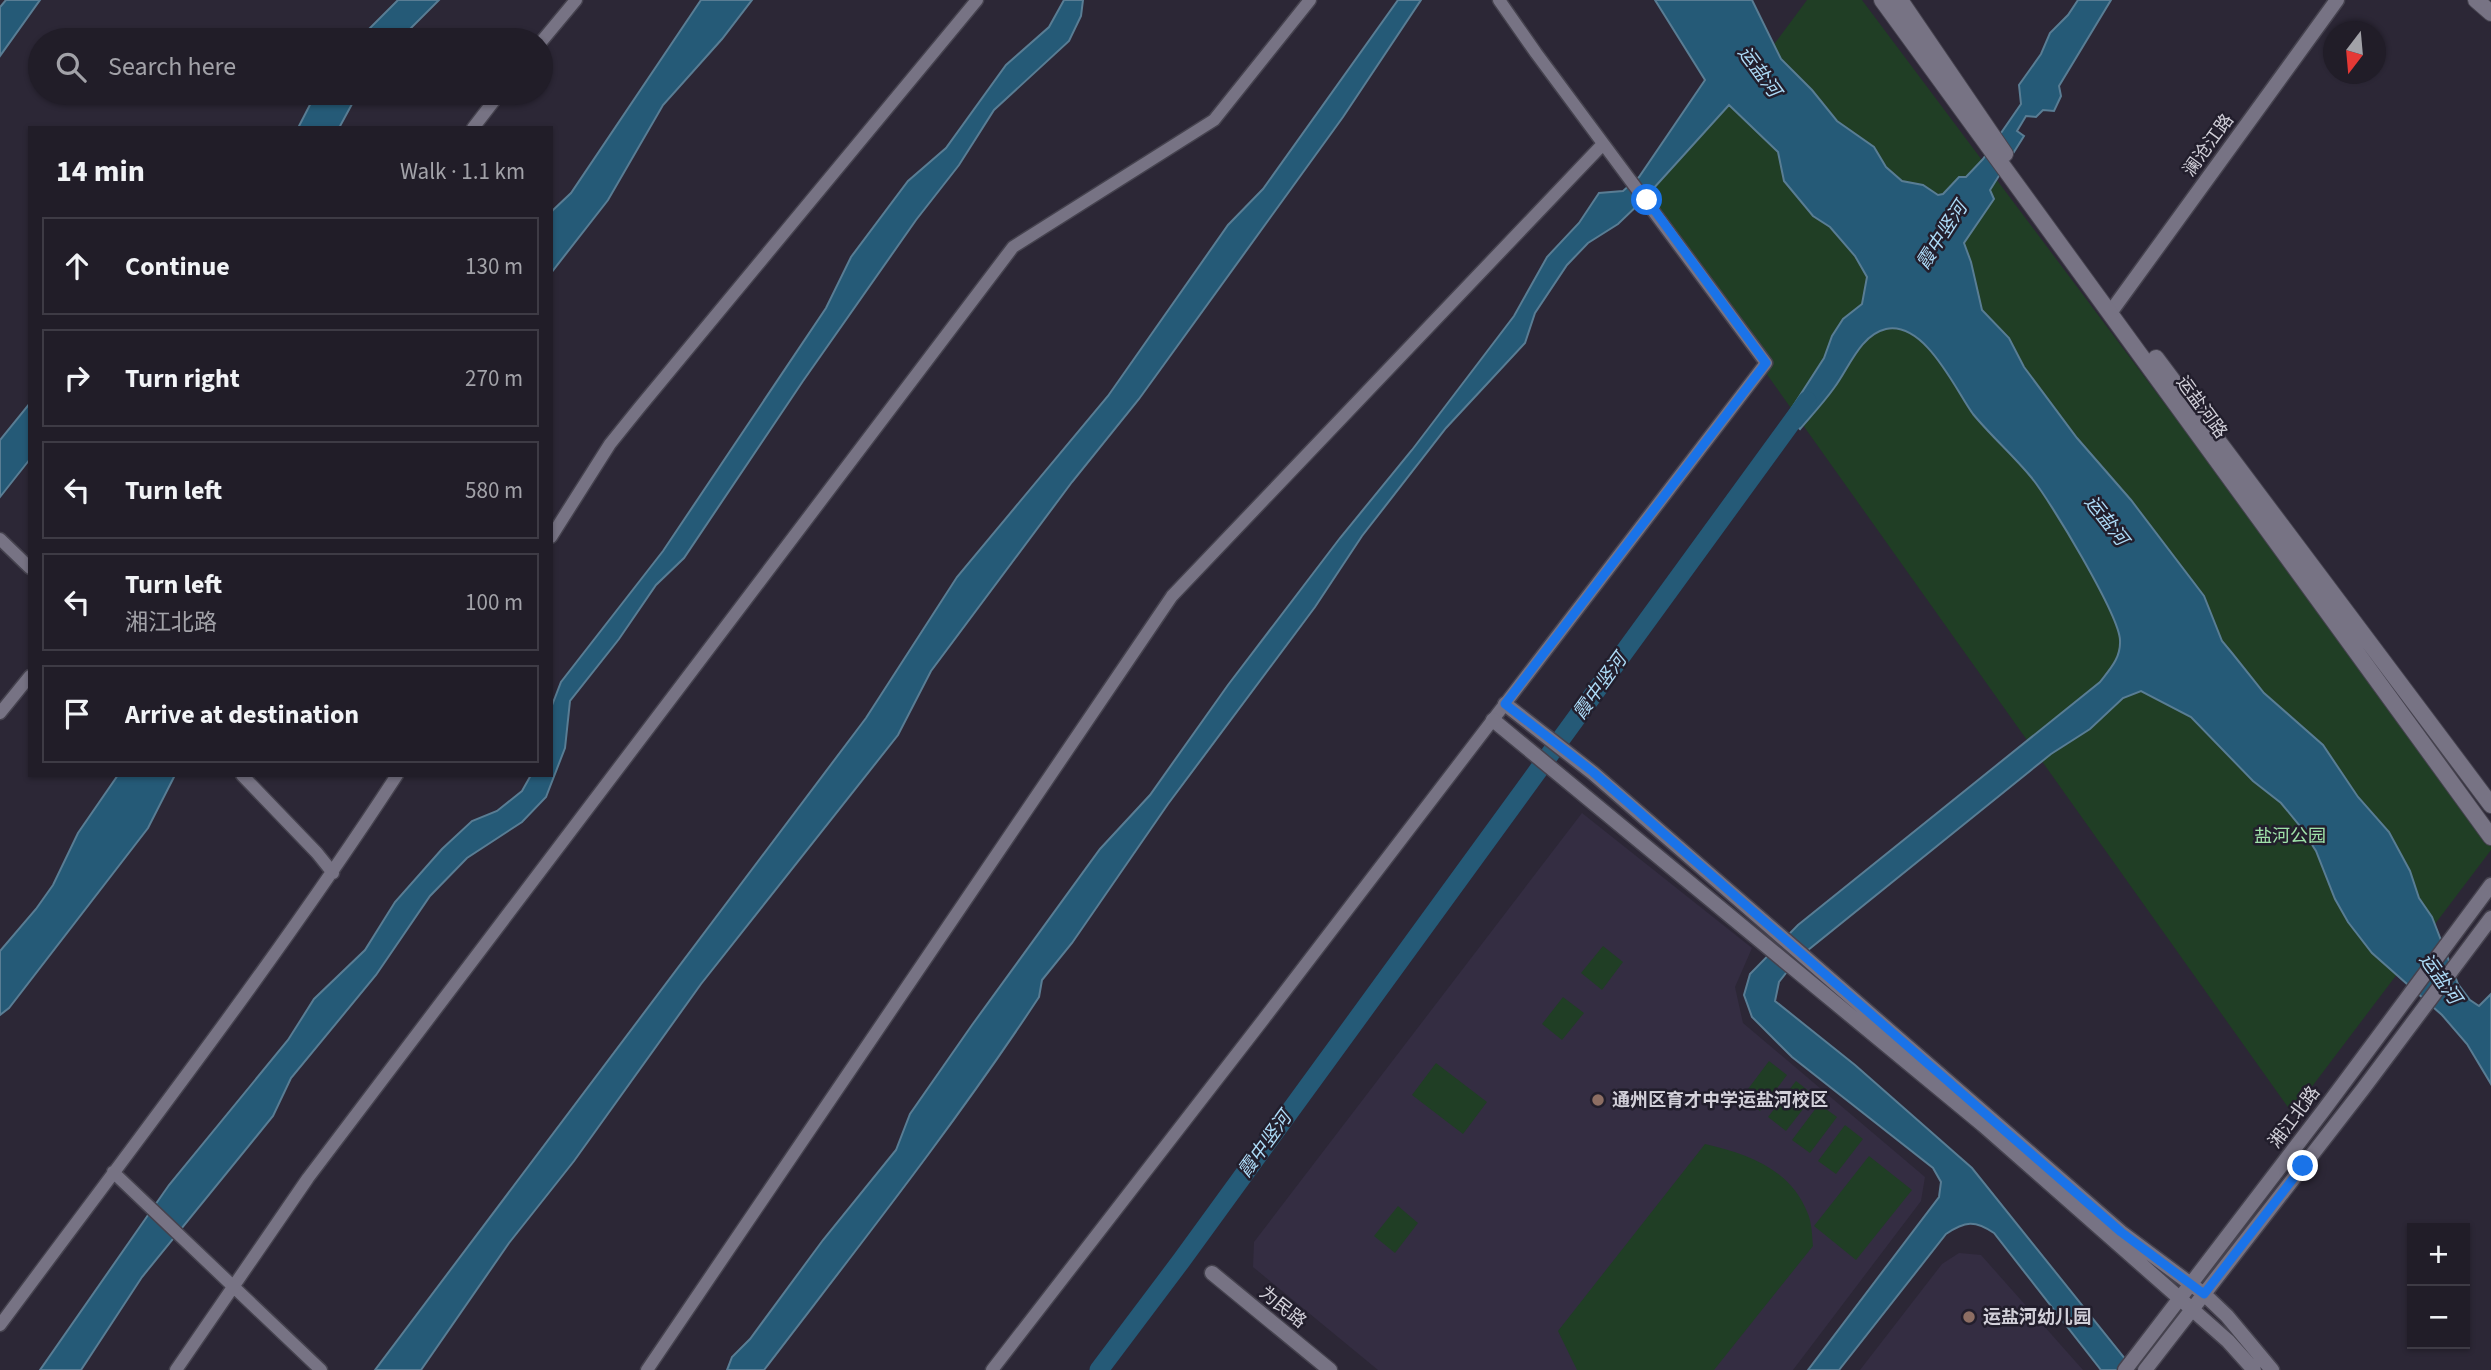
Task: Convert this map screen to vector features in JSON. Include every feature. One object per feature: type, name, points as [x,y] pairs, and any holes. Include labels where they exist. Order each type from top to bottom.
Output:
[{"type":"main road","name":"运盐河路","points":[[1882,0],[2113,309],[2491,805]]},
{"type":"main road","name":"运盐河路","points":[[1900,0],[1987,138]]},
{"type":"main road","points":[[2476,0],[2491,13]]},
{"type":"main road","name":"运盐河路","points":[[2113,309],[2491,837]]},
{"type":"street","points":[[553,28],[576,0]]},
{"type":"street","points":[[553,534],[610,444],[977,0]]},
{"type":"street","points":[[176,1370],[308,1178],[1013,247],[1214,120],[1310,0]]},
{"type":"street","points":[[992,1370],[1766,363],[1499,0]]},
{"type":"street","name":"澜沧江路","points":[[2113,309],[2337,0]]},
{"type":"street","points":[[475,126],[491,105]]},
{"type":"street","points":[[647,1370],[1172,596],[1603,144]]},
{"type":"street","points":[[0,539],[28,566]]},
{"type":"street","points":[[0,713],[28,678]]},
{"type":"street","points":[[1505,704],[1593,772],[2121,1232],[2204,1294],[2227,1316],[2272,1370]]},
{"type":"street","points":[[1493,720],[1983,1125],[2228,1341],[2254,1370]]},
{"type":"street","points":[[244,777],[333,873]]},
{"type":"street","points":[[0,1325],[226,1022],[333,873],[396,777]]},
{"type":"street","name":"湘江北路","points":[[2129,1366],[2491,886]]},
{"type":"street","name":"湘江北路","points":[[2145,1370],[2363,1089],[2491,918]]},
{"type":"street","points":[[113,1172],[321,1370]]},
{"type":"street","name":"为民路","points":[[1212,1273],[1330,1370]]},
{"type":"shaded area","name":"通州区育才中学运盐河校区","points":[[1582,813],[1752,948],[1735,987],[1743,1023],[1925,1177],[1921,1201],[1793,1370],[1378,1370],[1253,1267],[1254,1242]]},
{"type":"shaded area","name":"运盐河幼儿园","points":[[1959,1253],[1981,1255],[2083,1370],[1860,1370],[1942,1264]]},
{"type":"green space","name":"盐河公园","points":[[1807,0],[1862,0],[2491,839],[2491,850],[2292,1113],[1643,200],[1729,105]]},
{"type":"green space","points":[[1603,946],[1623,962],[1602,990],[1581,973]]},
{"type":"green space","points":[[1563,997],[1584,1013],[1562,1040],[1542,1024]]},
{"type":"green space","points":[[1769,1061],[1787,1075],[1760,1111],[1742,1097]]},
{"type":"green space","points":[[1436,1063],[1487,1102],[1463,1134],[1412,1095]]},
{"type":"green space","points":[[1796,1081],[1814,1095],[1786,1131],[1768,1117]]},
{"type":"green space","points":[[1819,1104],[1837,1117],[1810,1153],[1792,1140]]},
{"type":"green space","points":[[1845,1125],[1863,1139],[1836,1174],[1818,1161]]},
{"type":"green space","points":[[1705,1144],[1752,1159],[1791,1185],[1808,1214],[1813,1246],[1714,1370],[1577,1370],[1558,1331]]},
{"type":"green space","points":[[1869,1156],[1912,1190],[1856,1260],[1814,1226]]},
{"type":"green space","points":[[1398,1206],[1418,1223],[1395,1253],[1374,1236]]},
{"type":"water","points":[[6,0],[40,0],[0,56],[0,7]]},
{"type":"water","points":[[398,0],[439,0],[411,28],[370,28]]},
{"type":"water","points":[[701,0],[752,0],[722,39],[663,105],[608,200],[553,270],[553,210],[571,193]]},
{"type":"water","points":[[1064,0],[1083,0],[1081,16],[1069,41],[994,110],[959,165],[916,220],[803,381],[684,558],[656,585],[619,639],[570,701],[565,748],[546,797],[522,822],[467,858],[430,896],[376,975],[291,1078],[273,1116],[142,1277],[81,1370],[40,1370],[169,1185],[288,1040],[314,999],[365,950],[395,902],[442,849],[472,821],[497,811],[522,791],[530,777],[553,777],[553,703],[561,682],[663,551],[826,308],[851,257],[908,181],[946,148],[1006,65],[1049,27]]},
{"type":"water","points":[[1398,0],[1421,0],[1343,117],[1139,399],[1072,482],[931,671],[898,735],[701,984],[574,1161],[509,1243],[421,1370],[375,1370],[866,718],[957,577],[1108,396],[1228,225],[1263,189]]},
{"type":"water","name":"运盐河","points":[[1655,0],[1752,0],[1781,59],[1812,90],[1837,121],[1874,147],[1886,167],[1902,181],[1923,185],[1938,195],[1943,194],[1959,177],[1966,177],[1983,159],[2021,104],[2019,85],[2041,54],[2050,33],[2078,0],[2111,0],[2059,86],[2061,96],[2054,111],[2043,110],[2036,117],[2026,116],[2017,131],[2024,136],[1990,190],[1994,199],[1964,243],[1982,310],[2009,338],[2024,367],[2077,438],[2131,500],[2204,596],[2222,641],[2264,693],[2323,745],[2358,797],[2389,832],[2410,871],[2419,898],[2432,917],[2458,984],[2470,1000],[2479,1006],[2491,994],[2491,1084],[2467,1044],[2442,1015],[2372,953],[2348,922],[2335,899],[2316,851],[2281,803],[2253,781],[2191,717],[2141,691],[2123,698],[2090,729],[2051,754],[1797,959],[1779,982],[1775,1001],[1855,1065],[1972,1168],[2134,1370],[2101,1370],[1994,1233],[1970,1224],[1946,1234],[1839,1370],[1808,1370],[1939,1197],[1941,1182],[1933,1168],[1792,1057],[1752,1017],[1744,995],[1750,974],[1798,925],[2100,682],[2117,658],[2120,640],[2117,627],[2096,584],[2040,490],[1973,414],[1937,359],[1914,335],[1900,329],[1877,332],[1862,345],[1830,393],[1800,429],[1786,417],[1824,358],[1832,336],[1843,319],[1862,304],[1867,277],[1855,256],[1830,227],[1813,216],[1784,181],[1778,152],[1729,105],[1643,200],[1618,224],[1588,243],[1567,265],[1535,313],[1525,343],[1446,428],[1362,536],[1315,607],[1168,804],[1072,943],[1042,980],[1039,997],[1007,1045],[905,1186],[764,1370],[727,1370],[732,1357],[750,1339],[823,1240],[896,1150],[910,1114],[1100,849],[1150,795],[1228,685],[1514,316],[1547,257],[1579,223],[1599,193],[1623,191],[1639,177],[1705,80]]},
{"type":"water","points":[[310,105],[351,105],[340,126],[299,126]]},
{"type":"water","points":[[28,405],[28,462],[0,497],[0,440]]},
{"type":"water","points":[[117,777],[174,777],[148,828],[9,1008],[0,1015],[0,951],[53,885],[78,833]]},
{"type":"waterway","name":"霞中竖河","points":[[1099,1370],[1807,401]]},
{"type":"place","name":"通州区育才中学运盐河校区","points":[[1598,1100]]},
{"type":"place","name":"运盐河幼儿园","points":[[1969,1317]]},
{"type":"route","points":[[1647,200],[1766,363],[1505,704],[1593,772],[2121,1232],[2204,1294],[2303,1166]]}]
